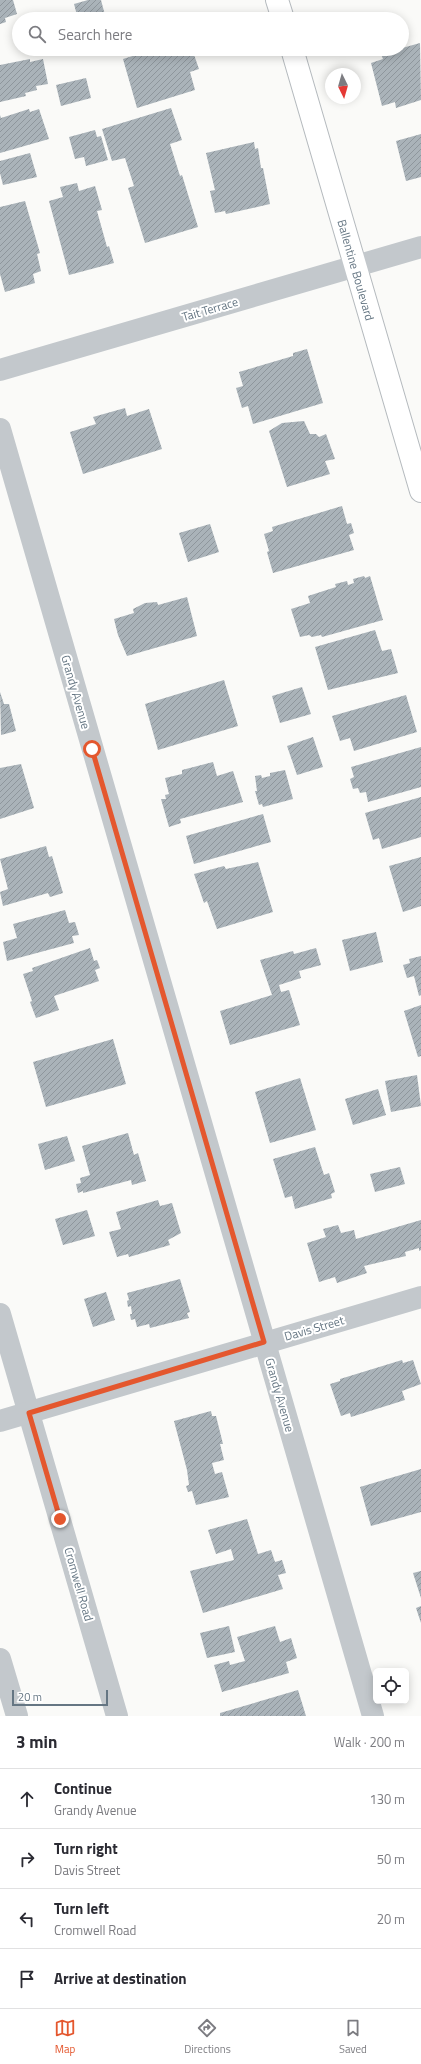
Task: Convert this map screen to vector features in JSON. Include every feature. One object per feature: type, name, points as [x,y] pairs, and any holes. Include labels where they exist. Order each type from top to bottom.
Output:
[{"type":"main road","points":[[278,0],[281,12]]},
{"type":"main road","name":"Ballentine Boulevard","points":[[294,56],[421,491]]},
{"type":"street","name":"Tait Terrace","points":[[0,370],[421,247]]},
{"type":"street","name":"Grandy Avenue","points":[[0,429],[373,1716]]},
{"type":"street","name":"Davis Street","points":[[0,1421],[421,1297]]},
{"type":"street","name":"Cromwell Road","points":[[0,1314],[117,1716]]},
{"type":"street","points":[[0,1660],[17,1716]]},
{"type":"building","points":[[0,0],[13,0],[16,12],[12,12],[12,16],[5,18],[6,22],[0,24]]},
{"type":"building","points":[[88,0],[101,0],[104,12],[76,12],[74,4]]},
{"type":"building","points":[[420,43],[421,100],[396,108],[395,102],[382,106],[371,63],[383,59],[382,56],[409,56],[409,46]]},
{"type":"building","points":[[133,56],[194,56],[199,69],[190,72],[195,90],[137,108],[123,59]]},
{"type":"building","points":[[30,59],[30,62],[43,59],[48,84],[36,86],[37,90],[25,93],[26,96],[0,102],[0,65]]},
{"type":"building","points":[[86,78],[91,98],[61,106],[56,85]]},
{"type":"building","points":[[171,108],[182,140],[170,144],[180,176],[182,175],[198,227],[145,243],[128,188],[134,186],[125,158],[112,161],[102,129]]},
{"type":"building","points":[[29,109],[30,112],[39,109],[49,139],[0,153],[0,115],[1,118]]},
{"type":"building","points":[[95,130],[97,137],[101,136],[108,160],[86,166],[84,157],[75,159],[69,137]]},
{"type":"building","points":[[421,134],[421,177],[406,181],[396,141]]},
{"type":"building","points":[[254,142],[255,149],[258,148],[261,168],[263,168],[270,204],[226,214],[225,211],[215,213],[210,191],[215,190],[206,153]]},
{"type":"building","points":[[30,153],[37,177],[3,185],[0,173],[0,161]]},
{"type":"building","points":[[77,183],[79,191],[95,186],[102,210],[97,211],[107,247],[109,246],[114,263],[69,275],[49,201],[63,197],[60,187]]},
{"type":"building","points":[[25,201],[40,253],[37,254],[41,271],[33,274],[35,283],[5,292],[0,274],[0,207]]},
{"type":"building","points":[[307,349],[323,403],[253,424],[248,406],[242,408],[236,388],[243,386],[239,372],[293,356],[293,353]]},
{"type":"building","points":[[125,408],[127,416],[149,409],[162,449],[83,474],[70,432],[96,424],[93,417]]},
{"type":"building","points":[[304,421],[310,434],[316,434],[319,437],[326,434],[335,459],[325,461],[330,474],[287,487],[269,431],[282,423]]},
{"type":"building","points":[[342,506],[347,524],[351,523],[354,533],[349,535],[354,550],[273,573],[264,534],[273,531],[272,527]]},
{"type":"building","points":[[210,524],[219,552],[188,562],[179,533]]},
{"type":"building","points":[[364,576],[365,578],[370,576],[383,620],[322,637],[321,635],[312,637],[309,635],[300,637],[291,609],[310,603],[308,596],[336,587],[335,584],[347,581],[348,585],[354,583],[353,579]]},
{"type":"building","points":[[187,597],[197,636],[127,656],[118,635],[114,619],[134,613],[133,609],[145,603],[157,602],[158,605]]},
{"type":"building","points":[[375,630],[382,651],[391,649],[398,673],[328,690],[315,647]]},
{"type":"building","points":[[224,680],[238,726],[158,750],[145,704]]},
{"type":"building","points":[[302,687],[311,714],[280,723],[272,696]]},
{"type":"building","points":[[0,692],[4,704],[9,704],[16,731],[1,735]]},
{"type":"building","points":[[406,695],[417,732],[354,751],[350,738],[340,741],[332,716]]},
{"type":"building","points":[[313,737],[323,767],[297,775],[287,746]]},
{"type":"building","points":[[421,747],[421,787],[368,802],[366,792],[360,793],[358,788],[353,789],[350,779],[354,777],[351,767]]},
{"type":"building","points":[[213,762],[217,776],[233,771],[243,802],[180,819],[181,823],[169,827],[161,799],[166,799],[165,795],[169,794],[165,778],[182,774],[182,770]]},
{"type":"building","points":[[21,764],[34,808],[0,819],[0,768]]},
{"type":"building","points":[[285,770],[293,799],[263,807],[262,804],[259,805],[255,791],[257,791],[255,776],[261,775],[262,778],[270,776],[270,773]]},
{"type":"building","points":[[421,797],[421,837],[382,849],[379,838],[373,840],[365,813]]},
{"type":"building","points":[[263,814],[271,842],[194,864],[186,836]]},
{"type":"building","points":[[46,846],[49,857],[52,856],[63,893],[50,897],[48,893],[3,906],[0,892],[8,889],[0,859]]},
{"type":"building","points":[[421,857],[421,906],[403,912],[389,866]]},
{"type":"building","points":[[258,862],[273,912],[217,929],[207,901],[204,903],[194,874],[224,866],[226,869]]},
{"type":"building","points":[[65,910],[69,923],[75,922],[79,935],[72,936],[74,943],[7,961],[3,942],[17,938],[13,924]]},
{"type":"building","points":[[376,932],[383,962],[350,971],[342,940]]},
{"type":"building","points":[[90,948],[94,961],[97,960],[100,968],[95,970],[99,981],[54,996],[59,1010],[36,1018],[30,1002],[32,1001],[23,974],[33,971],[32,968]]},
{"type":"building","points":[[316,948],[321,965],[299,971],[301,978],[279,985],[281,992],[289,990],[300,1025],[230,1045],[220,1011],[272,995],[260,960],[293,951],[294,954]]},
{"type":"building","points":[[421,956],[421,995],[419,996],[414,976],[407,978],[403,965],[410,963],[409,959]]},
{"type":"building","points":[[421,1005],[421,1056],[418,1057],[404,1011]]},
{"type":"building","points":[[113,1039],[126,1084],[46,1107],[33,1062]]},
{"type":"building","points":[[417,1075],[421,1106],[391,1112],[385,1081]]},
{"type":"building","points":[[300,1078],[316,1130],[270,1143],[255,1092]]},
{"type":"building","points":[[378,1089],[386,1115],[353,1125],[345,1099]]},
{"type":"building","points":[[128,1133],[134,1155],[138,1153],[146,1181],[132,1185],[131,1180],[78,1193],[76,1184],[81,1183],[80,1178],[90,1175],[82,1146]]},
{"type":"building","points":[[67,1136],[75,1161],[45,1170],[38,1144]]},
{"type":"building","points":[[315,1147],[324,1175],[329,1173],[335,1192],[331,1194],[332,1198],[295,1209],[292,1196],[285,1198],[273,1159]]},
{"type":"building","points":[[400,1167],[405,1184],[375,1192],[370,1174]]},
{"type":"building","points":[[158,1200],[160,1206],[172,1203],[181,1233],[168,1240],[170,1245],[129,1257],[128,1254],[117,1257],[109,1232],[121,1229],[116,1212]]},
{"type":"building","points":[[87,1210],[95,1236],[63,1245],[55,1219]]},
{"type":"building","points":[[421,1220],[421,1250],[419,1251],[419,1248],[405,1252],[406,1256],[364,1266],[367,1273],[337,1283],[335,1277],[319,1282],[307,1243],[326,1237],[323,1229],[338,1225],[341,1233],[354,1230],[356,1239]]},
{"type":"building","points":[[180,1279],[190,1312],[187,1313],[189,1318],[150,1328],[149,1324],[137,1327],[135,1319],[131,1320],[131,1306],[128,1307],[127,1301],[129,1300],[127,1293]]},
{"type":"building","points":[[106,1292],[115,1320],[93,1327],[84,1299]]},
{"type":"building","points":[[402,1360],[403,1363],[413,1360],[421,1384],[402,1391],[405,1400],[351,1417],[350,1413],[341,1416],[330,1384],[340,1381],[340,1379]]},
{"type":"building","points":[[211,1411],[212,1416],[216,1416],[223,1444],[220,1444],[224,1460],[212,1463],[215,1474],[222,1472],[229,1497],[196,1505],[192,1491],[188,1492],[186,1486],[189,1485],[187,1470],[174,1421]]},
{"type":"building","points":[[421,1469],[421,1512],[371,1526],[360,1487]]},
{"type":"building","points":[[247,1519],[258,1554],[271,1550],[275,1562],[282,1560],[286,1573],[278,1575],[283,1589],[203,1613],[190,1571],[234,1560],[231,1549],[216,1554],[208,1530]]},
{"type":"building","points":[[421,1571],[421,1598],[413,1573]]},
{"type":"building","points":[[421,1606],[421,1623],[416,1608]]},
{"type":"building","points":[[229,1626],[235,1652],[207,1658],[200,1633]]},
{"type":"building","points":[[275,1626],[280,1642],[291,1638],[297,1658],[286,1662],[289,1673],[222,1692],[214,1665],[229,1661],[230,1665],[245,1661],[237,1637]]},
{"type":"building","points":[[298,1690],[306,1716],[220,1716],[220,1713]]},
{"type":"route","points":[[60,1519],[29,1413],[264,1342],[92,749]]}]
